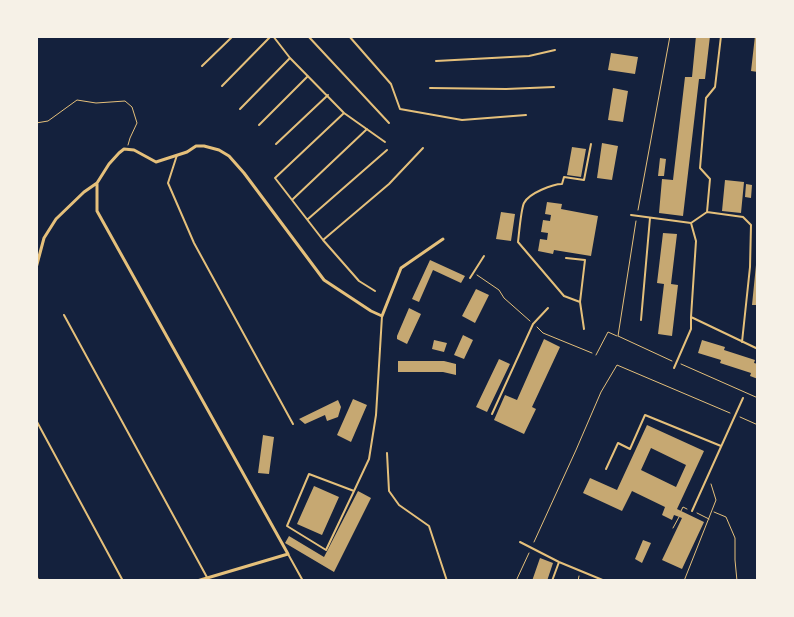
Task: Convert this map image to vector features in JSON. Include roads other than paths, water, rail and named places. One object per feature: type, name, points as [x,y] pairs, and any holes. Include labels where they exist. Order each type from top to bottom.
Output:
[{"type":"street","points":[[36,268],[44,238],[53,224],[84,192],[97,183],[115,156],[128,148],[156,162],[187,152],[196,146],[219,150],[229,156],[244,173],[324,280],[371,311],[382,316],[401,268],[444,239]]},
{"type":"street","points":[[97,183],[97,211],[288,554],[197,581]]},
{"type":"lane","points":[[202,66],[232,36]]},
{"type":"lane","points":[[222,86],[272,36],[290,58],[344,113],[385,142]]},
{"type":"lane","points":[[308,36],[389,124]]},
{"type":"lane","points":[[349,36],[391,84],[400,109],[462,120],[526,115]]},
{"type":"lane","points":[[707,212],[710,179],[700,168],[706,98],[716,87],[721,36]]},
{"type":"lane","points":[[436,61],[529,56],[555,50]]},
{"type":"lane","points":[[240,108],[290,58]]},
{"type":"lane","points":[[259,125],[308,76]]},
{"type":"lane","points":[[430,88],[554,88]]},
{"type":"lane","points":[[276,144],[328,95]]},
{"type":"lane","points":[[344,113],[275,178],[323,240],[359,281],[375,291]]},
{"type":"lane","points":[[292,200],[368,129]]},
{"type":"lane","points":[[580,302],[559,292],[518,242],[524,202],[545,188],[562,184],[564,177],[584,180],[590,144]]},
{"type":"lane","points":[[323,240],[389,184],[423,148]]},
{"type":"lane","points":[[307,219],[387,150]]},
{"type":"lane","points":[[177,155],[168,182],[191,235],[293,424]]},
{"type":"lane","points":[[631,215],[691,223],[707,212],[742,217],[750,225],[750,267],[742,342]]},
{"type":"lane","points":[[641,320],[650,218]]},
{"type":"lane","points":[[674,368],[690,329],[696,241],[691,223]]},
{"type":"lane","points":[[470,278],[484,256]]},
{"type":"lane","points":[[566,258],[585,260],[580,302],[584,329]]},
{"type":"lane","points":[[492,414],[533,324],[548,308]]},
{"type":"lane","points":[[64,315],[208,579]]},
{"type":"lane","points":[[354,491],[309,474],[286,526],[326,550],[354,491],[369,459],[376,415],[382,316]]},
{"type":"lane","points":[[690,317],[758,349]]},
{"type":"lane","points":[[692,511],[743,398]]},
{"type":"lane","points":[[606,469],[618,443],[630,449],[645,415],[721,446]]},
{"type":"lane","points":[[36,420],[123,581]]},
{"type":"lane","points":[[387,453],[389,491],[400,505],[428,526],[447,581]]},
{"type":"lane","points":[[520,542],[559,562],[605,581]]},
{"type":"lane","points":[[288,554],[303,581]]},
{"type":"lane","points":[[552,581],[559,562]]},
{"type":"lane","points":[[36,576],[39,581]]}]
